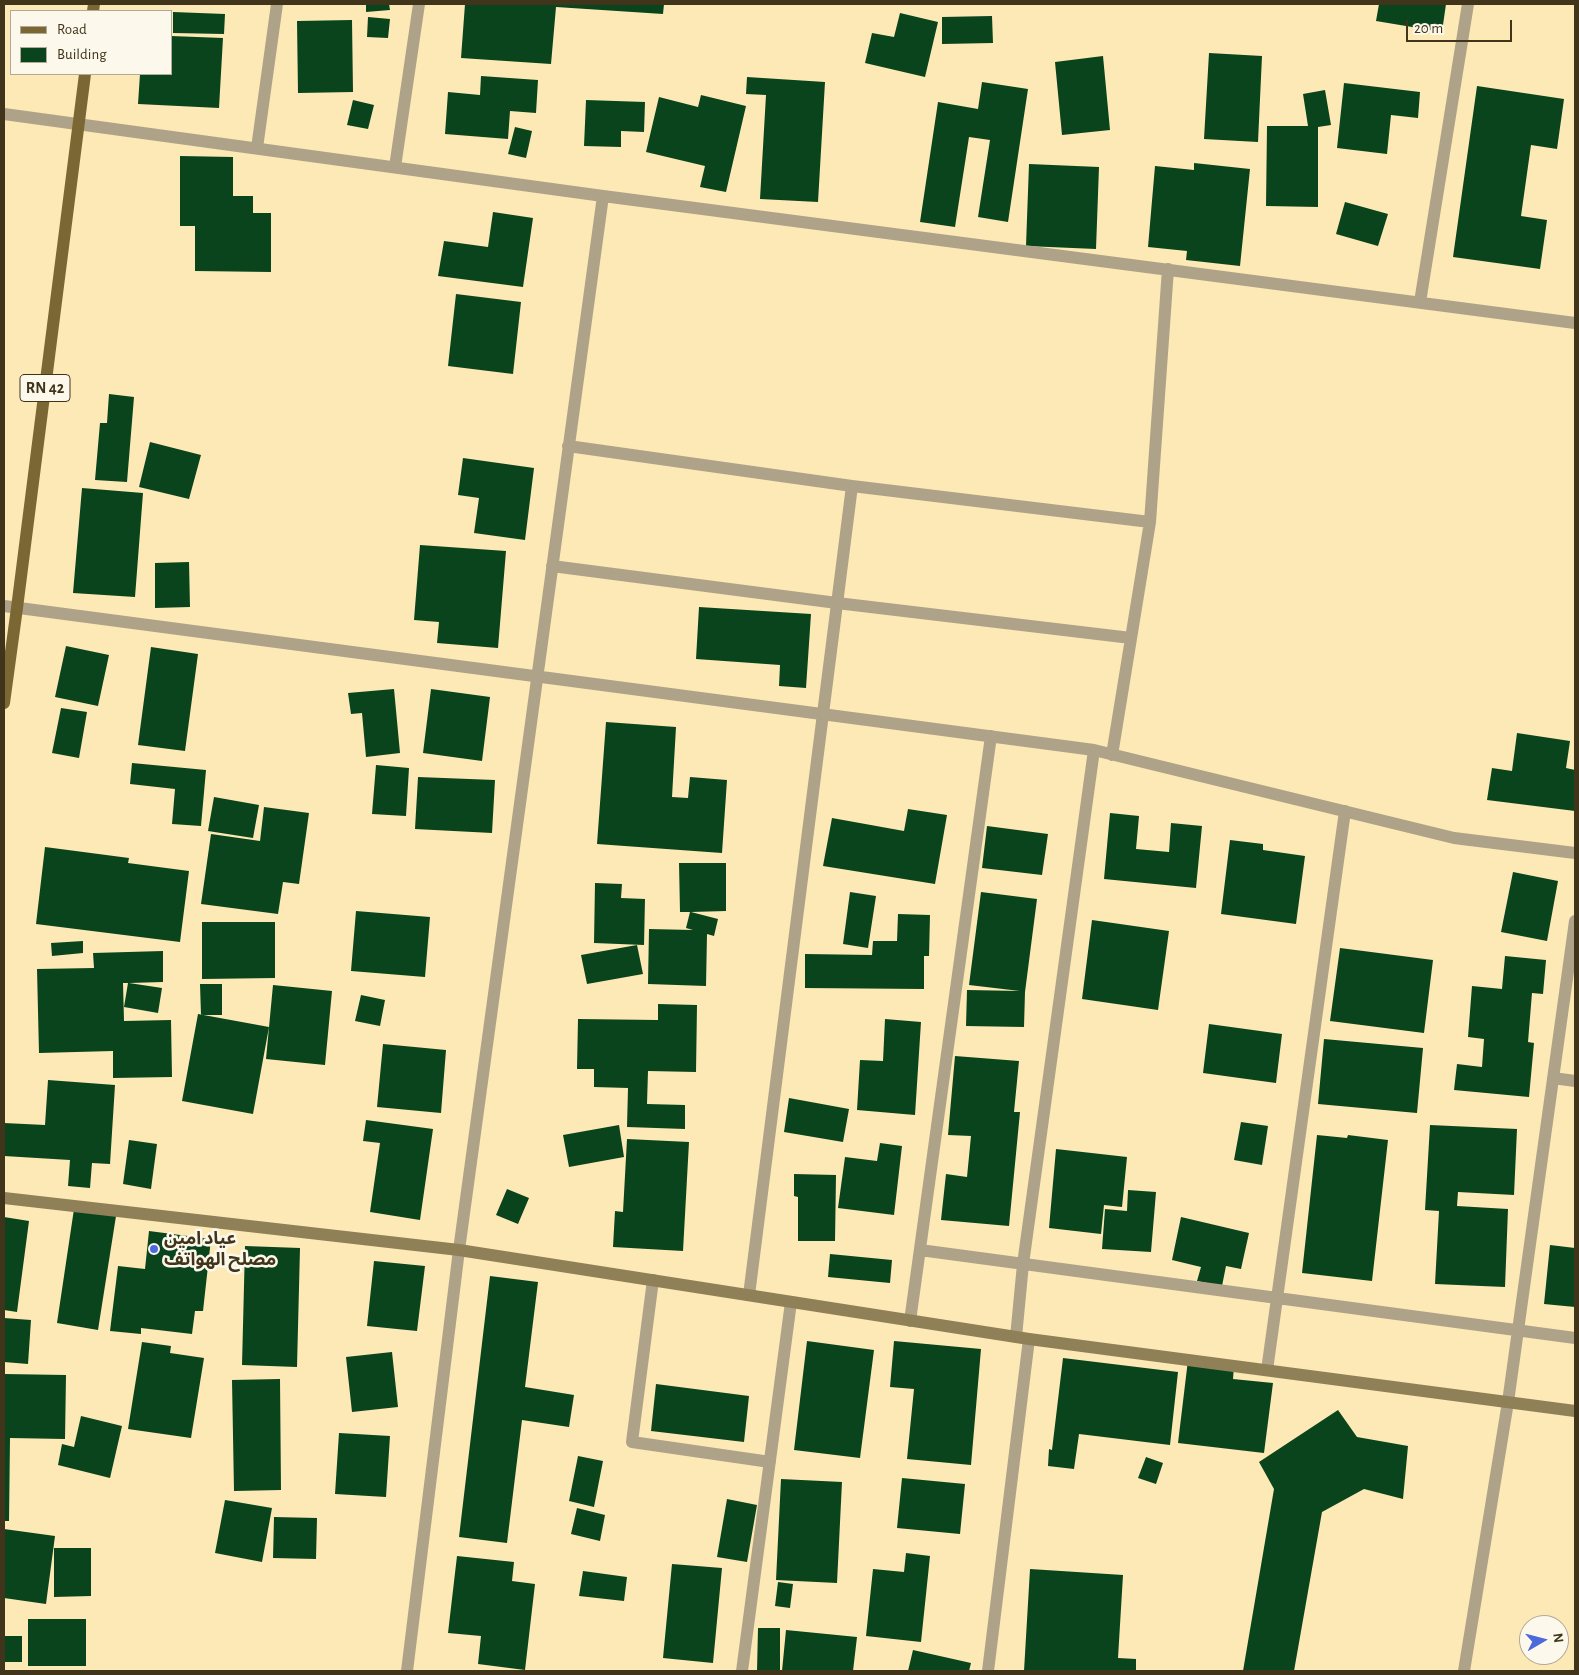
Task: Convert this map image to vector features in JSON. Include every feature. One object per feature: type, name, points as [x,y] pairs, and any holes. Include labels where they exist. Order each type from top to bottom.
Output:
[{"type":"main road","name":"RN 42","points":[[4,703],[85,75]]},
{"type":"main road","points":[[4,1198],[459,1250],[1029,1339],[1575,1411]]},
{"type":"street","points":[[257,148],[277,4]]},
{"type":"street","points":[[395,167],[419,4]]},
{"type":"street","points":[[1420,302],[1468,4]]},
{"type":"street","points":[[4,114],[602,196],[1575,323]]},
{"type":"street","points":[[407,1671],[459,1250],[602,196]]},
{"type":"street","points":[[1112,755],[1150,522],[1168,269]]},
{"type":"street","points":[[568,446],[852,486],[1150,522]]},
{"type":"street","points":[[749,1295],[852,486]]},
{"type":"street","points":[[552,566],[1131,638]]},
{"type":"street","points":[[4,606],[1094,750],[1454,838],[1575,853]]},
{"type":"street","points":[[910,1320],[991,736]]},
{"type":"street","points":[[1016,1337],[1023,1264],[1094,750]]},
{"type":"street","points":[[1267,1370],[1345,811]]},
{"type":"street","points":[[1464,1671],[1508,1402],[1575,921]]},
{"type":"street","points":[[1553,1078],[1575,1081]]},
{"type":"street","points":[[920,1250],[1575,1338]]},
{"type":"street","points":[[653,1280],[632,1442],[770,1462]]},
{"type":"street","points":[[742,1671],[791,1302]]},
{"type":"street","points":[[988,1671],[1029,1339]]},
{"type":"building","points":[[366,4],[389,4],[390,10],[366,12]]},
{"type":"building","points":[[465,4],[664,4],[663,14],[556,7],[551,64],[461,58]]},
{"type":"building","points":[[1379,4],[1446,4],[1442,32],[1376,21]]},
{"type":"building","points":[[173,12],[225,14],[224,34],[173,33]]},
{"type":"building","points":[[900,13],[938,22],[925,77],[865,63],[872,33],[894,37]]},
{"type":"building","points":[[992,16],[993,43],[942,44],[942,17]]},
{"type":"building","points":[[368,17],[390,19],[388,38],[367,37]]},
{"type":"building","points":[[352,20],[353,92],[298,93],[297,21]]},
{"type":"building","points":[[172,36],[223,38],[219,108],[138,104],[140,75],[172,75]]},
{"type":"building","points":[[1209,53],[1262,56],[1258,142],[1204,139]]},
{"type":"building","points":[[1103,56],[1110,130],[1062,135],[1055,62]]},
{"type":"building","points":[[481,76],[538,80],[536,113],[510,111],[508,139],[445,134],[448,92],[480,95]]},
{"type":"building","points":[[747,77],[825,82],[818,202],[760,199],[766,95],[746,94]]},
{"type":"building","points":[[982,82],[1028,89],[1008,222],[978,217],[990,140],[969,137],[955,227],[920,222],[938,102],[978,109]]},
{"type":"building","points":[[1344,83],[1420,92],[1418,118],[1391,115],[1387,154],[1337,148]]},
{"type":"building","points":[[1477,86],[1564,99],[1557,149],[1531,145],[1521,216],[1547,220],[1540,269],[1453,257]]},
{"type":"building","points":[[1325,90],[1331,125],[1318,127],[1318,207],[1266,206],[1267,126],[1308,126],[1303,94]]},
{"type":"building","points":[[701,95],[746,106],[726,192],[700,187],[705,166],[646,152],[659,97],[698,107]]},
{"type":"building","points":[[353,100],[374,105],[368,129],[347,125]]},
{"type":"building","points":[[586,100],[645,102],[644,132],[621,131],[621,147],[584,146]]},
{"type":"building","points":[[515,127],[532,131],[526,158],[508,154]]},
{"type":"building","points":[[180,156],[233,157],[233,196],[253,196],[253,213],[271,213],[271,272],[195,271],[195,226],[180,226]]},
{"type":"building","points":[[1194,163],[1250,169],[1240,266],[1186,260],[1187,251],[1148,247],[1155,166],[1194,170]]},
{"type":"building","points":[[1029,164],[1099,167],[1096,249],[1026,246]]},
{"type":"building","points":[[1345,202],[1388,214],[1378,246],[1336,234]]},
{"type":"building","points":[[493,212],[533,218],[523,287],[438,276],[444,241],[488,247]]},
{"type":"building","points":[[456,294],[521,302],[513,374],[448,366]]},
{"type":"building","points":[[109,394],[134,397],[127,482],[95,480],[100,423],[107,423]]},
{"type":"building","points":[[150,442],[201,455],[189,499],[139,487]]},
{"type":"building","points":[[463,458],[534,468],[525,540],[474,533],[479,498],[458,495]]},
{"type":"building","points":[[82,488],[143,493],[135,597],[73,593]]},
{"type":"building","points":[[420,545],[506,551],[498,648],[437,643],[439,622],[414,620]]},
{"type":"building","points":[[189,562],[190,607],[155,608],[155,563]]},
{"type":"building","points":[[699,607],[811,614],[806,688],[779,686],[780,665],[696,659]]},
{"type":"building","points":[[66,646],[109,655],[98,706],[55,697]]},
{"type":"building","points":[[151,647],[198,654],[185,751],[138,745]]},
{"type":"building","points":[[394,689],[400,753],[366,757],[362,713],[351,714],[348,693]]},
{"type":"building","points":[[431,689],[490,697],[482,761],[423,753]]},
{"type":"building","points":[[61,708],[87,712],[79,758],[52,753]]},
{"type":"building","points":[[606,722],[676,727],[672,797],[688,798],[690,777],[727,780],[722,853],[597,844]]},
{"type":"building","points":[[1517,733],[1570,741],[1566,768],[1575,770],[1575,811],[1487,800],[1492,768],[1512,771]]},
{"type":"building","points":[[132,763],[206,770],[201,826],[172,824],[175,789],[130,784]]},
{"type":"building","points":[[376,765],[409,768],[406,816],[372,814]]},
{"type":"building","points":[[418,777],[495,780],[492,833],[415,829]]},
{"type":"building","points":[[214,797],[259,805],[253,838],[208,831]]},
{"type":"building","points":[[264,807],[309,813],[299,884],[283,882],[278,914],[201,904],[211,834],[260,841]]},
{"type":"building","points":[[908,809],[947,815],[935,884],[823,866],[832,818],[904,831]]},
{"type":"building","points":[[1110,813],[1139,816],[1136,849],[1169,852],[1171,823],[1202,826],[1196,888],[1104,879]]},
{"type":"building","points":[[987,826],[1048,834],[1042,875],[982,868]]},
{"type":"building","points":[[1230,840],[1263,844],[1263,850],[1305,856],[1296,924],[1221,914]]},
{"type":"building","points":[[45,847],[129,858],[128,863],[189,871],[180,942],[36,924]]},
{"type":"building","points":[[679,863],[726,863],[726,911],[691,912],[718,919],[714,936],[707,934],[706,986],[648,984],[649,929],[693,930],[686,928],[690,912],[680,912]]},
{"type":"building","points":[[1513,872],[1558,881],[1547,941],[1501,932]]},
{"type":"building","points":[[595,883],[622,884],[621,898],[645,899],[644,945],[594,943]]},
{"type":"building","points":[[850,892],[876,896],[868,948],[843,944]]},
{"type":"building","points":[[981,892],[1037,899],[1025,992],[1024,1027],[966,1026],[967,990],[1020,991],[969,985]]},
{"type":"building","points":[[356,911],[430,917],[425,977],[351,971]]},
{"type":"building","points":[[898,914],[930,915],[929,956],[924,956],[924,989],[805,988],[805,954],[872,955],[873,941],[897,941]]},
{"type":"building","points":[[1092,920],[1169,931],[1158,1010],[1082,999]]},
{"type":"building","points":[[202,922],[275,922],[275,978],[202,979]]},
{"type":"building","points":[[83,941],[83,953],[52,956],[51,943]]},
{"type":"building","points":[[637,945],[643,974],[587,984],[581,955]]},
{"type":"building","points":[[1340,948],[1433,960],[1424,1033],[1330,1021]]},
{"type":"building","points":[[163,951],[163,982],[129,983],[162,988],[158,1013],[124,1007],[128,983],[123,983],[124,1021],[171,1020],[172,1077],[113,1078],[113,1051],[39,1053],[37,969],[94,968],[93,953]]},
{"type":"building","points":[[1505,956],[1546,960],[1543,994],[1532,993],[1528,1042],[1534,1043],[1529,1097],[1454,1090],[1457,1064],[1482,1067],[1484,1039],[1468,1037],[1472,986],[1502,989]]},
{"type":"building","points":[[200,984],[222,984],[222,1015],[201,1015]]},
{"type":"building","points":[[273,985],[332,991],[325,1065],[266,1059]]},
{"type":"building","points":[[361,995],[385,1000],[380,1026],[355,1021]]},
{"type":"building","points":[[658,1004],[697,1005],[696,1072],[648,1071],[647,1104],[685,1105],[685,1129],[627,1127],[628,1088],[594,1087],[594,1069],[577,1069],[578,1019],[658,1020]]},
{"type":"building","points":[[198,1014],[269,1027],[253,1114],[182,1101]]},
{"type":"building","points":[[885,1019],[921,1022],[915,1115],[857,1110],[860,1060],[883,1061]]},
{"type":"building","points":[[1209,1024],[1282,1034],[1276,1083],[1203,1073]]},
{"type":"building","points":[[1324,1039],[1423,1048],[1417,1113],[1318,1104]]},
{"type":"building","points":[[383,1044],[446,1050],[441,1113],[377,1107]]},
{"type":"building","points":[[955,1056],[1019,1061],[1014,1112],[1020,1112],[1009,1226],[941,1220],[946,1174],[967,1177],[971,1136],[948,1135]]},
{"type":"building","points":[[48,1080],[115,1085],[110,1164],[92,1163],[90,1188],[68,1186],[70,1160],[4,1156],[4,1123],[45,1125]]},
{"type":"building","points":[[789,1098],[849,1109],[843,1142],[784,1132]]},
{"type":"building","points":[[366,1120],[433,1129],[420,1220],[370,1212],[380,1143],[363,1141]]},
{"type":"building","points":[[1241,1122],[1268,1126],[1262,1165],[1234,1160]]},
{"type":"building","points":[[619,1125],[624,1157],[569,1167],[563,1135]]},
{"type":"building","points":[[1430,1125],[1517,1129],[1514,1195],[1458,1192],[1457,1206],[1508,1209],[1505,1287],[1435,1284],[1439,1211],[1425,1210]]},
{"type":"building","points":[[1317,1135],[1347,1138],[1348,1135],[1388,1140],[1372,1281],[1302,1273]]},
{"type":"building","points":[[627,1139],[689,1142],[683,1251],[613,1247],[615,1211],[623,1212]]},
{"type":"building","points":[[129,1140],[157,1144],[151,1189],[123,1184]]},
{"type":"building","points":[[880,1143],[902,1146],[894,1215],[838,1208],[845,1157],[877,1161]]},
{"type":"building","points":[[1056,1149],[1127,1157],[1122,1207],[1104,1205],[1101,1234],[1049,1228]]},
{"type":"building","points":[[794,1174],[836,1175],[835,1241],[798,1241],[798,1197],[794,1196]]},
{"type":"building","points":[[507,1189],[529,1198],[518,1224],[496,1215]]},
{"type":"building","points":[[1128,1190],[1156,1192],[1151,1252],[1102,1249],[1105,1209],[1127,1211]]},
{"type":"building","points":[[74,1209],[116,1216],[98,1330],[57,1323]]},
{"type":"building","points":[[4,1217],[29,1221],[17,1312],[4,1310]]},
{"type":"building","points":[[1181,1217],[1249,1233],[1241,1269],[1226,1266],[1222,1286],[1197,1281],[1201,1267],[1172,1260]]},
{"type":"building","points":[[149,1231],[211,1239],[203,1311],[195,1311],[192,1334],[141,1328],[141,1334],[110,1331],[118,1266],[145,1269]]},
{"type":"building","points":[[1550,1245],[1575,1248],[1575,1307],[1544,1304]]},
{"type":"building","points":[[245,1246],[300,1248],[297,1367],[242,1365]]},
{"type":"building","points":[[830,1254],[892,1260],[890,1283],[828,1277]]},
{"type":"building","points":[[374,1261],[425,1266],[417,1331],[367,1326]]},
{"type":"building","points":[[490,1276],[538,1282],[525,1387],[574,1395],[569,1427],[522,1420],[507,1543],[459,1537]]},
{"type":"building","points":[[4,1318],[31,1320],[28,1364],[4,1362]]},
{"type":"building","points":[[807,1341],[874,1350],[860,1458],[794,1450]]},
{"type":"building","points":[[894,1341],[981,1349],[971,1465],[907,1459],[914,1389],[890,1387]]},
{"type":"building","points":[[142,1342],[171,1346],[170,1353],[204,1358],[191,1438],[128,1429]]},
{"type":"building","points":[[392,1352],[398,1407],[352,1412],[346,1357]]},
{"type":"building","points":[[1063,1358],[1178,1372],[1170,1445],[1079,1434],[1074,1469],[1048,1466],[1049,1449],[1052,1450]]},
{"type":"building","points":[[1188,1360],[1234,1366],[1233,1379],[1273,1383],[1264,1453],[1178,1443]]},
{"type":"building","points":[[4,1374],[66,1375],[65,1439],[10,1438],[9,1521],[4,1521]]},
{"type":"building","points":[[280,1379],[281,1490],[234,1491],[232,1380]]},
{"type":"building","points":[[656,1384],[749,1396],[744,1442],[651,1431]]},
{"type":"building","points":[[1338,1410],[1357,1437],[1408,1446],[1403,1499],[1364,1489],[1322,1512],[1294,1671],[1243,1671],[1274,1489],[1259,1462]]},
{"type":"building","points":[[81,1416],[122,1426],[110,1478],[58,1465],[62,1444],[74,1447]]},
{"type":"building","points":[[339,1433],[390,1436],[386,1497],[335,1494]]},
{"type":"building","points":[[578,1456],[603,1461],[594,1507],[569,1501]]},
{"type":"building","points":[[1146,1457],[1163,1463],[1156,1484],[1138,1478]]},
{"type":"building","points":[[902,1478],[965,1484],[960,1534],[897,1528]]},
{"type":"building","points":[[781,1479],[842,1482],[837,1583],[776,1580]]},
{"type":"building","points":[[727,1499],[757,1505],[747,1562],[717,1557]]},
{"type":"building","points":[[225,1500],[272,1508],[262,1562],[215,1553]]},
{"type":"building","points":[[577,1508],[605,1515],[600,1541],[571,1534]]},
{"type":"building","points":[[274,1517],[317,1518],[316,1559],[273,1558]]},
{"type":"building","points":[[4,1529],[55,1536],[46,1604],[4,1598]]},
{"type":"building","points":[[54,1548],[91,1548],[91,1596],[54,1597]]},
{"type":"building","points":[[906,1553],[930,1556],[921,1642],[866,1636],[873,1569],[904,1572]]},
{"type":"building","points":[[457,1556],[514,1562],[512,1581],[535,1584],[525,1670],[478,1664],[481,1636],[448,1633]]},
{"type":"building","points":[[672,1564],[722,1568],[713,1663],[663,1658]]},
{"type":"building","points":[[1030,1569],[1123,1575],[1118,1658],[1136,1659],[1136,1671],[1024,1671]]},
{"type":"building","points":[[583,1571],[627,1577],[624,1601],[579,1596]]},
{"type":"building","points":[[778,1582],[793,1584],[790,1608],[775,1606]]},
{"type":"building","points":[[28,1619],[86,1619],[86,1666],[28,1666]]},
{"type":"building","points":[[758,1628],[780,1628],[780,1671],[757,1671]]},
{"type":"building","points":[[786,1630],[857,1637],[853,1671],[782,1671]]},
{"type":"building","points":[[4,1636],[22,1636],[22,1662],[4,1662]]},
{"type":"building","points":[[913,1650],[971,1663],[969,1671],[908,1671]]},
{"type":"place","name":"عياد امين مصلح الهواتف","points":[[154,1249]]}]
